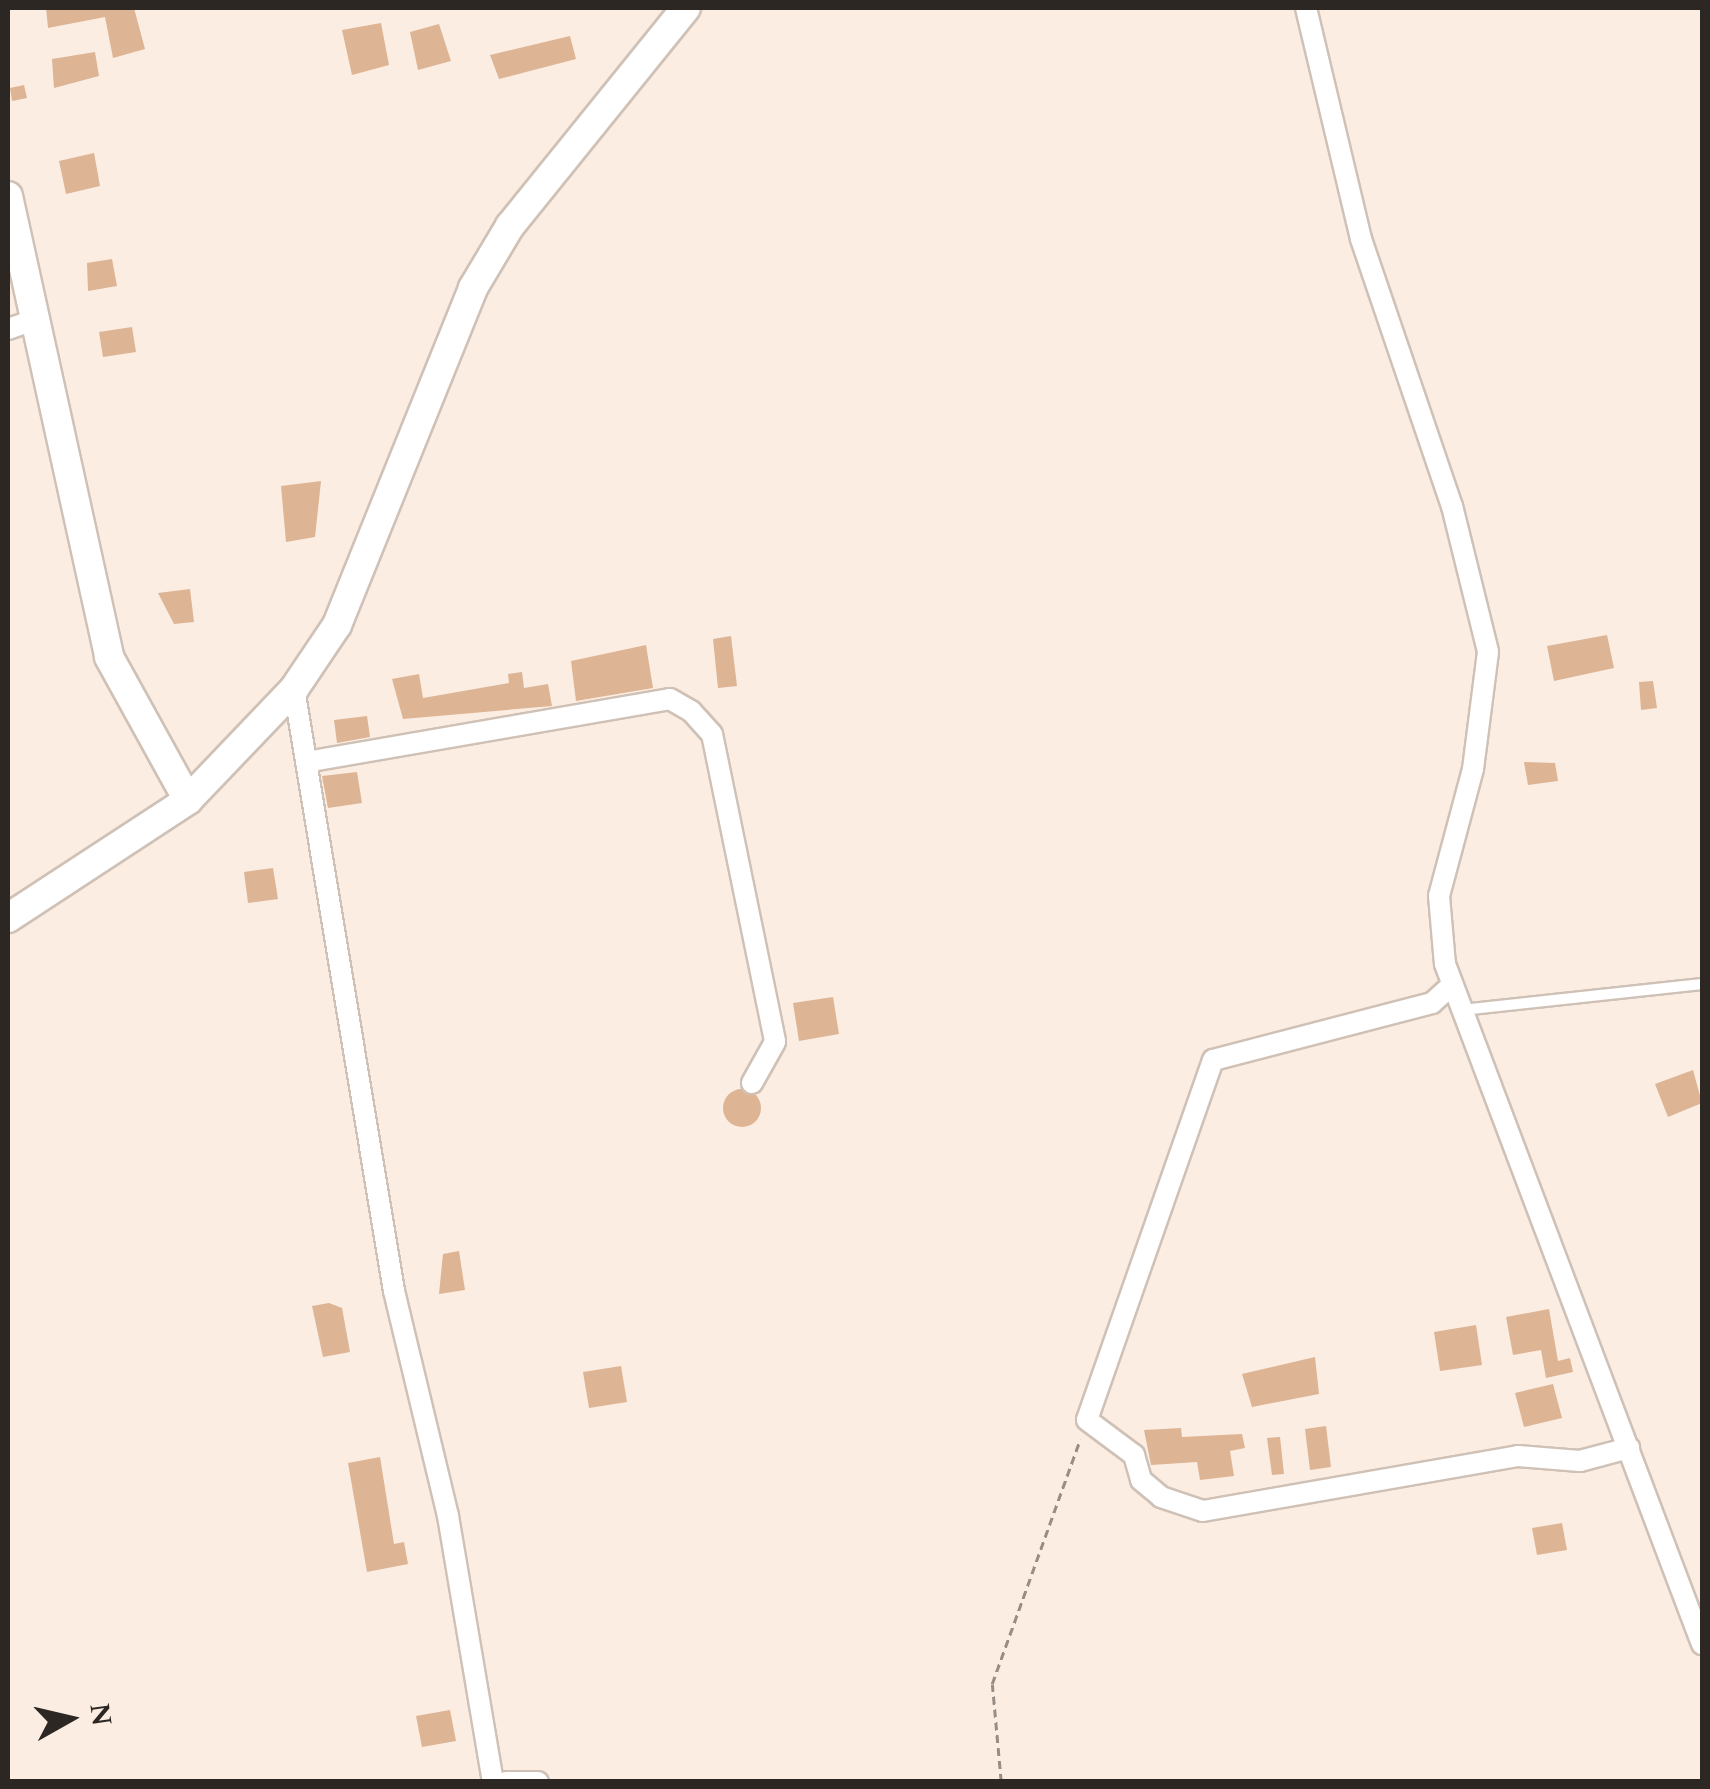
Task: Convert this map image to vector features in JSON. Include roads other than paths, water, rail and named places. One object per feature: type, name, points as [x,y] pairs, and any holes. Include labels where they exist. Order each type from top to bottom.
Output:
[{"type":"street","points":[[8,918],[188,800],[294,689],[338,624],[473,288],[510,226],[686,8]]},
{"type":"street","points":[[1306,8],[1361,239],[1452,506],[1488,652],[1472,769],[1439,896],[1452,985],[1702,1644]]},
{"type":"street","points":[[8,196],[21,325],[110,658],[188,800]]},
{"type":"street","points":[[294,689],[394,1291],[448,1516],[493,1782]]},
{"type":"street","points":[[306,762],[670,699],[692,711],[712,734],[775,1042],[752,1083]]},
{"type":"street","points":[[1452,985],[1432,1003],[1213,1060],[1087,1420],[1134,1456],[1141,1480],[1161,1497],[1203,1511],[1518,1456],[1580,1461],[1630,1448]]},
{"type":"street","points":[[506,1782],[538,1782]]},
{"type":"lane","points":[[1461,1010],[1702,984]]}]
